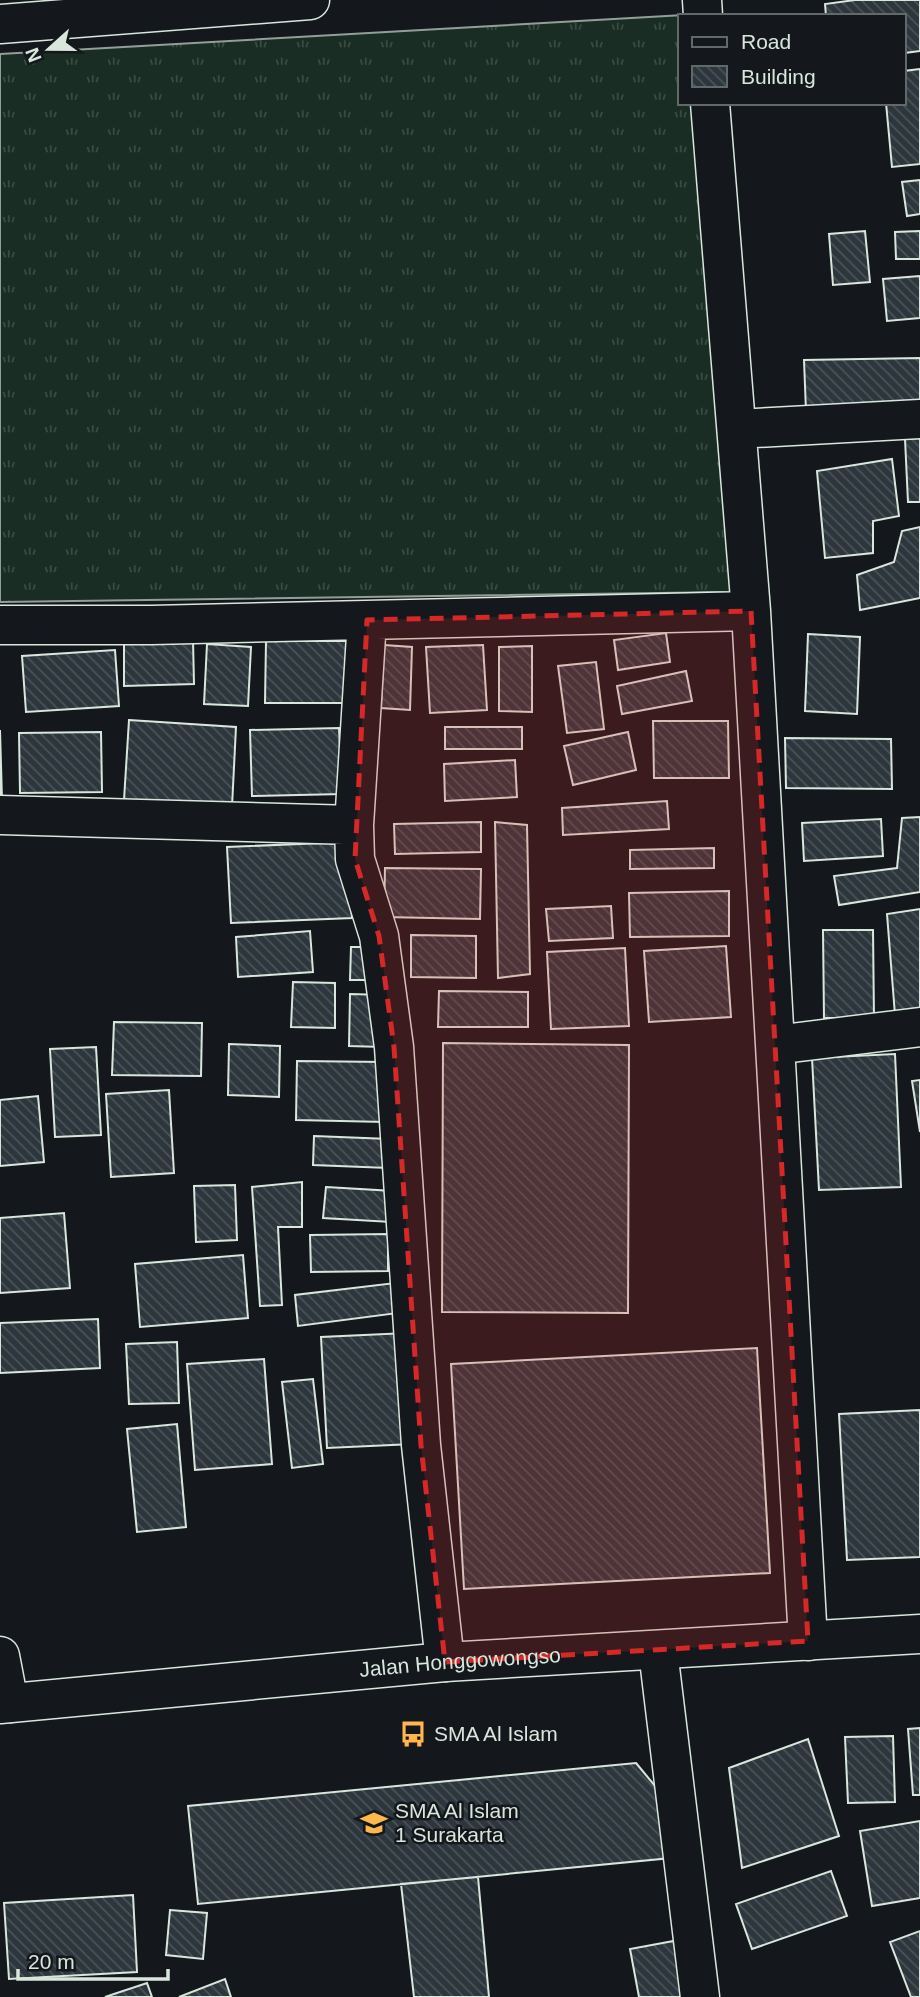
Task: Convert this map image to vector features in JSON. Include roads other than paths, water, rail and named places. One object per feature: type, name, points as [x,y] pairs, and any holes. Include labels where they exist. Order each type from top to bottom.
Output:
[{"type":"street","points":[[0,24],[142,6],[310,0]]},
{"type":"street","points":[[710,105],[751,611],[808,1641]]},
{"type":"street","points":[[737,429],[920,419]]},
{"type":"street","points":[[0,625],[751,611]]},
{"type":"street","points":[[367,620],[354,825],[355,859],[379,936],[394,1047],[421,1445],[444,1662]]},
{"type":"street","points":[[0,815],[354,825]]},
{"type":"street","points":[[775,1045],[920,1027]]},
{"type":"street","name":"Jalan Honggowongso","points":[[5,1704],[444,1662],[920,1634]]},
{"type":"street","points":[[658,1651],[700,1997]]},
{"type":"street","points":[[0,1656],[5,1704]]},
{"type":"place","name":"SMA Al Islam","points":[[413,1734]]},
{"type":"place","name":"SMA Al Islam 1 Surakarta","points":[[374,1823]]}]
